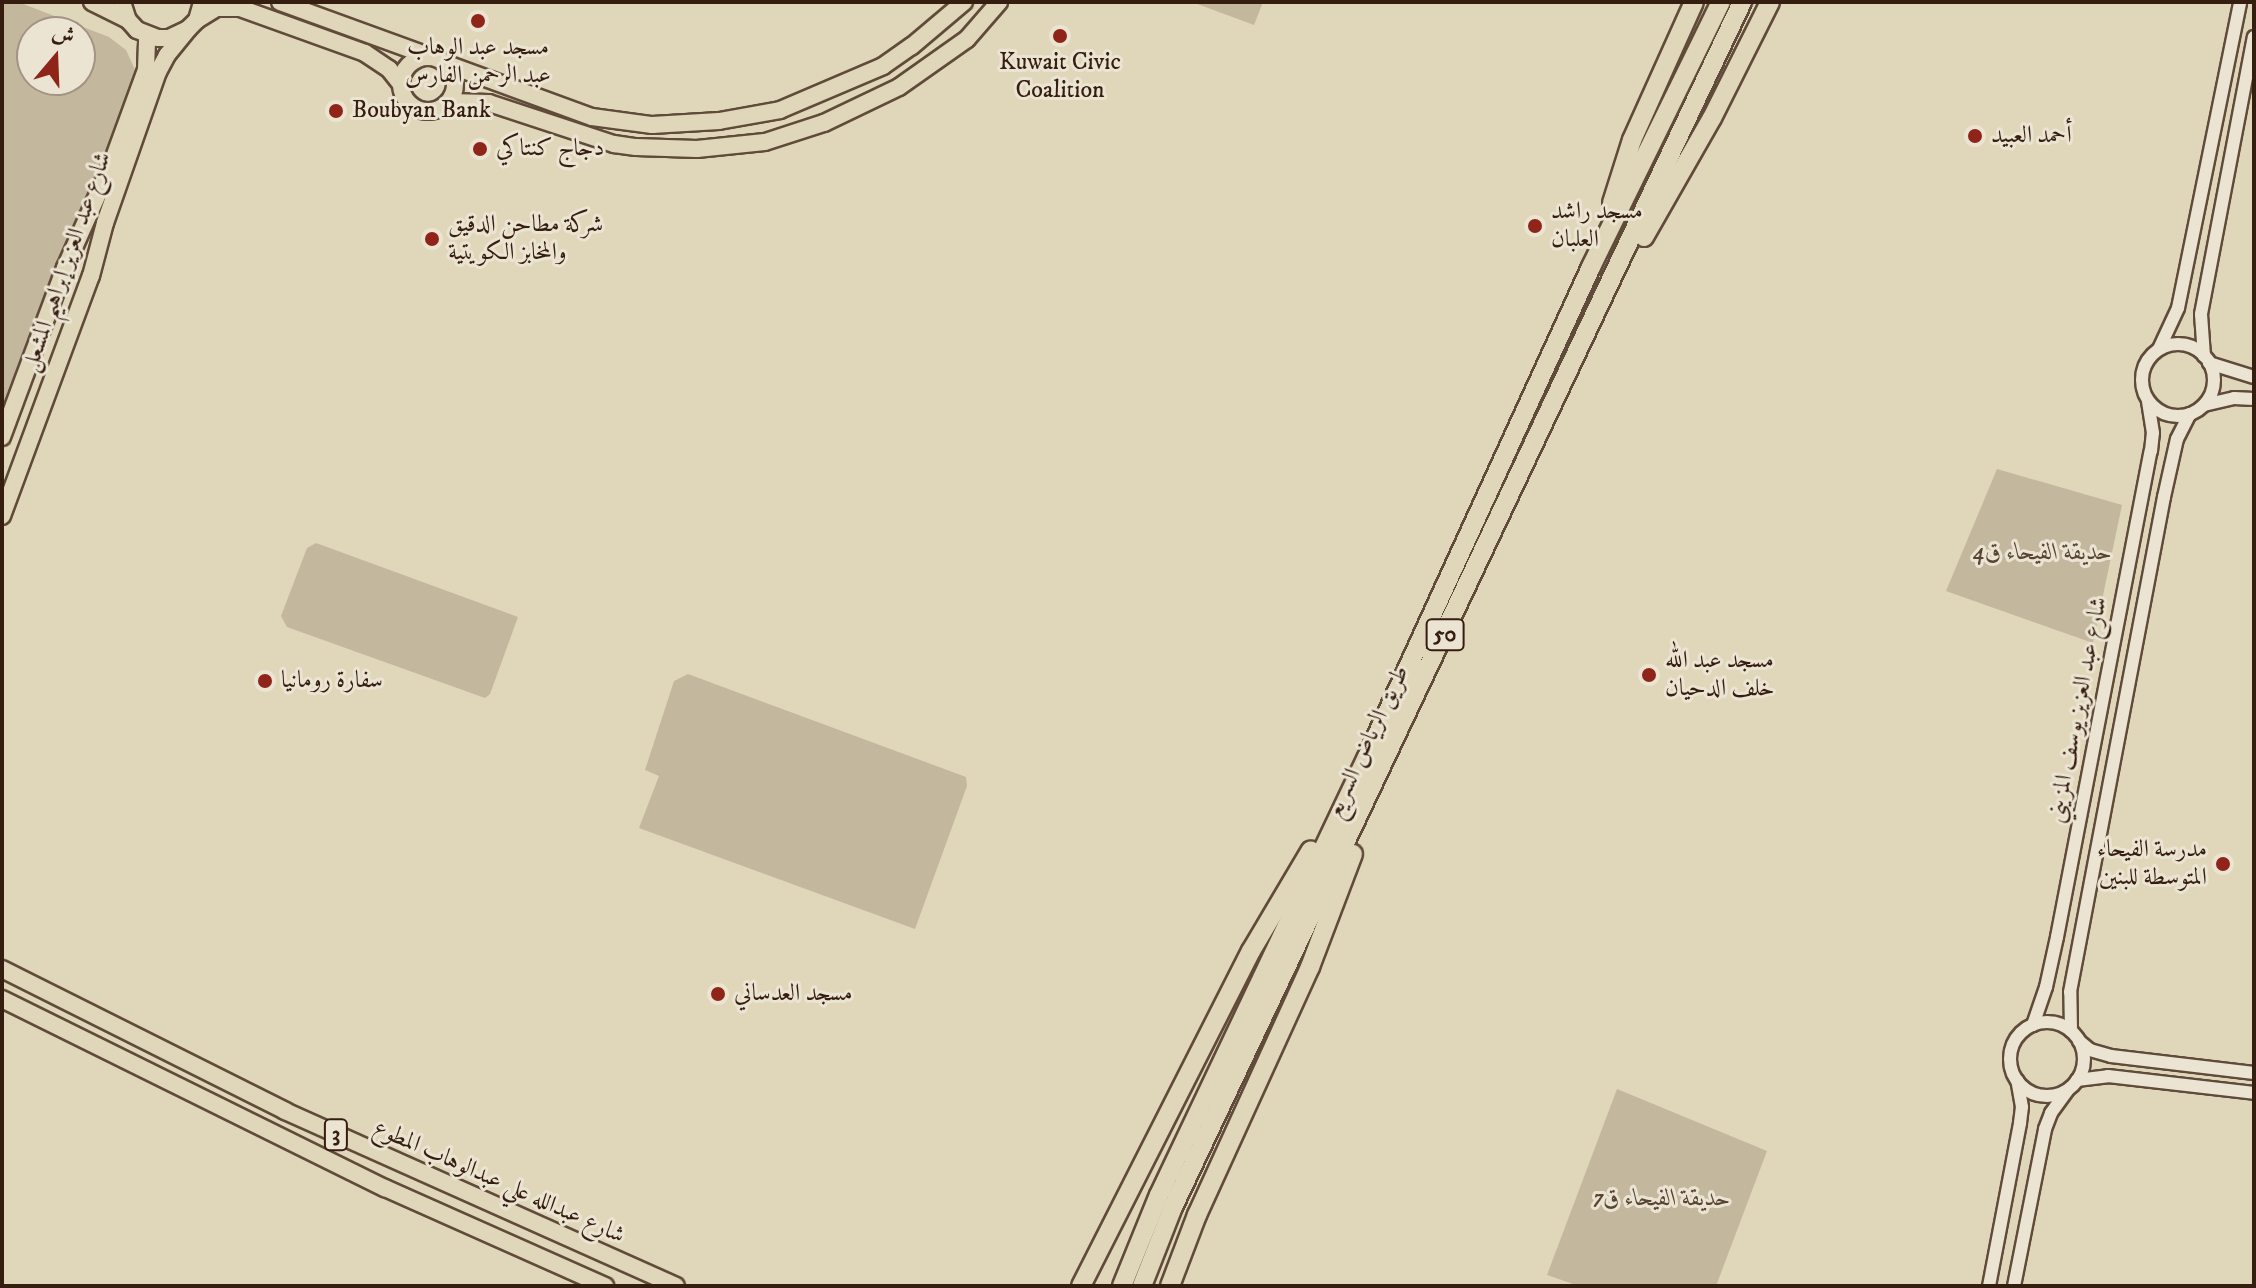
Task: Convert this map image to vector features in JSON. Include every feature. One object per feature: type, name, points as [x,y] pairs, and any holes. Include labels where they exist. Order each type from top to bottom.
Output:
[{"type":"highway","points":[[1591,267],[1632,140],[1694,2]]},
{"type":"highway","name":"طريق الرياض السريع","points":[[1142,1286],[1140,1265],[1159,1195],[1367,757],[1591,267],[1721,2]]},
{"type":"highway","name":"طريق الرياض السريع","points":[[1122,1286],[1140,1265],[1173,1207],[1609,290],[1742,2]]},
{"type":"highway","points":[[1609,290],[1665,204],[1770,2]]},
{"type":"highway","points":[[1081,1286],[1251,951],[1367,757]]},
{"type":"highway","points":[[1170,1286],[1197,1215],[1310,967],[1352,857],[1374,787]]},
{"type":"highway","points":[[1096,1286],[1137,1179]]},
{"type":"main road","points":[[92,2],[128,20],[147,36],[169,38],[216,8],[240,8],[365,53],[389,69],[400,83],[403,97],[418,110],[438,110],[449,102],[455,83],[447,64]]},
{"type":"main road","points":[[122,2],[128,20]]},
{"type":"main road","name":"شارع عبد العزيز إبراهيم المشعل","points":[[2,516],[6,489],[20,468],[91,276],[110,208],[158,72],[192,25],[202,2]]},
{"type":"main road","points":[[280,2],[604,119],[652,125],[719,121],[793,106],[883,66],[962,4],[979,9],[980,24]]},
{"type":"main road","points":[[987,2],[998,2]]},
{"type":"main road","points":[[449,102],[489,103],[614,144],[657,149],[727,147],[786,136],[878,99],[930,69],[980,24],[998,2]]},
{"type":"main road","name":"شارع عبد العزيز إبراهيم المشعل","points":[[2,437],[65,268],[113,160],[141,83],[148,60],[147,36]]},
{"type":"main road","points":[[400,83],[409,63],[430,56]]},
{"type":"main road","points":[[883,66],[879,78],[882,84],[893,89],[899,87]]},
{"type":"main road","points":[[719,121],[731,131],[727,147]]},
{"type":"main road","points":[[65,268],[80,264],[91,276]]},
{"type":"main road","points":[[2,469],[20,468]]},
{"type":"main road","name":"شارع عبدالله علي عبدالوهاب المطوع","points":[[2,969],[285,1111],[676,1286]]},
{"type":"main road","name":"شارع عبدالله علي عبدالوهاب المطوع","points":[[2,999],[385,1188],[605,1286]]},
{"type":"street","points":[[2240,2],[2178,308],[2159,349],[2149,358],[2142,377],[2148,402],[2165,414],[2190,414],[2204,405],[2249,398]]},
{"type":"street","points":[[2204,405],[2213,389],[2200,327],[2203,303],[2254,34],[2244,35],[2234,27]]},
{"type":"street","points":[[2229,55],[2240,48],[2250,56]]},
{"type":"street","points":[[2159,349],[2183,345],[2207,359],[2251,376]]},
{"type":"street","points":[[2249,398],[2238,386],[2251,376]]},
{"type":"street","name":"شارع عبد العزيز يوسف المزيني","points":[[2033,1025],[2046,987],[2057,937],[2151,451],[2153,433],[2148,402]]},
{"type":"street","name":"شارع عبد العزيز يوسف المزيني","points":[[2075,1036],[2070,992],[2172,456],[2182,425],[2190,414]]},
{"type":"street","points":[[2151,451],[2161,445],[2169,448],[2172,456]]},
{"type":"street","points":[[2127,572],[2135,580],[2149,575]]},
{"type":"street","points":[[2121,601],[2133,592],[2145,601]]},
{"type":"street","points":[[2254,1073],[2111,1056],[2090,1050],[2053,1022],[2033,1025],[2013,1044],[2010,1064],[2024,1088],[2043,1095],[2074,1083],[2108,1076],[2254,1093]]},
{"type":"street","points":[[2014,1286],[2045,1129],[2051,1113],[2074,1083],[2084,1057],[2075,1036]]},
{"type":"street","points":[[2108,1076],[2104,1065],[2111,1056]]},
{"type":"street","points":[[1989,1286],[2020,1123],[2017,1080]]},
{"type":"street","points":[[1998,1239],[2010,1231],[2022,1240]]},
{"type":"green space","points":[[2,2],[18,2],[54,16],[16,16],[16,96],[96,96],[96,32],[109,37],[126,50],[137,74],[8,406],[2,404]]},
{"type":"green space","points":[[1192,2],[1263,2],[1254,25]]},
{"type":"green space","name":"حديقة الفيحاء ق4","points":[[1997,469],[2122,505],[2093,643],[1946,591]]},
{"type":"green space","points":[[316,543],[518,617],[490,694],[485,698],[287,627],[281,616],[307,548]]},
{"type":"green space","points":[[688,674],[966,777],[967,786],[915,929],[639,828],[659,776],[645,770],[674,681]]},
{"type":"green space","name":"حديقة الفيحاء ق7","points":[[1617,1089],[1767,1151],[1716,1286],[1579,1286],[1547,1275]]},
{"type":"place","name":"مسجد عبد الوهاب عبد الرحمن الفارس","points":[[478,21]]},
{"type":"place","name":"Kuwait Civic Coalition","points":[[1060,36]]},
{"type":"place","name":"Boubyan Bank","points":[[336,111]]},
{"type":"place","name":"أحمد العبيد","points":[[1975,136]]},
{"type":"place","name":"دجاج كنتاكي","points":[[480,149]]},
{"type":"place","name":"مسجد راشد العلبان","points":[[1535,226]]},
{"type":"place","name":"شركة مطاحن الدقيق والمخابز الكويتية","points":[[432,239]]},
{"type":"place","name":"مسجد عبد الله خلف الدحيان","points":[[1649,675]]},
{"type":"place","name":"سفارة رومانيا","points":[[265,681]]},
{"type":"place","name":"مدرسة الفيحاء المتوسطة للبنين","points":[[2223,864]]},
{"type":"place","name":"مسجد العدساني","points":[[718,994]]}]
